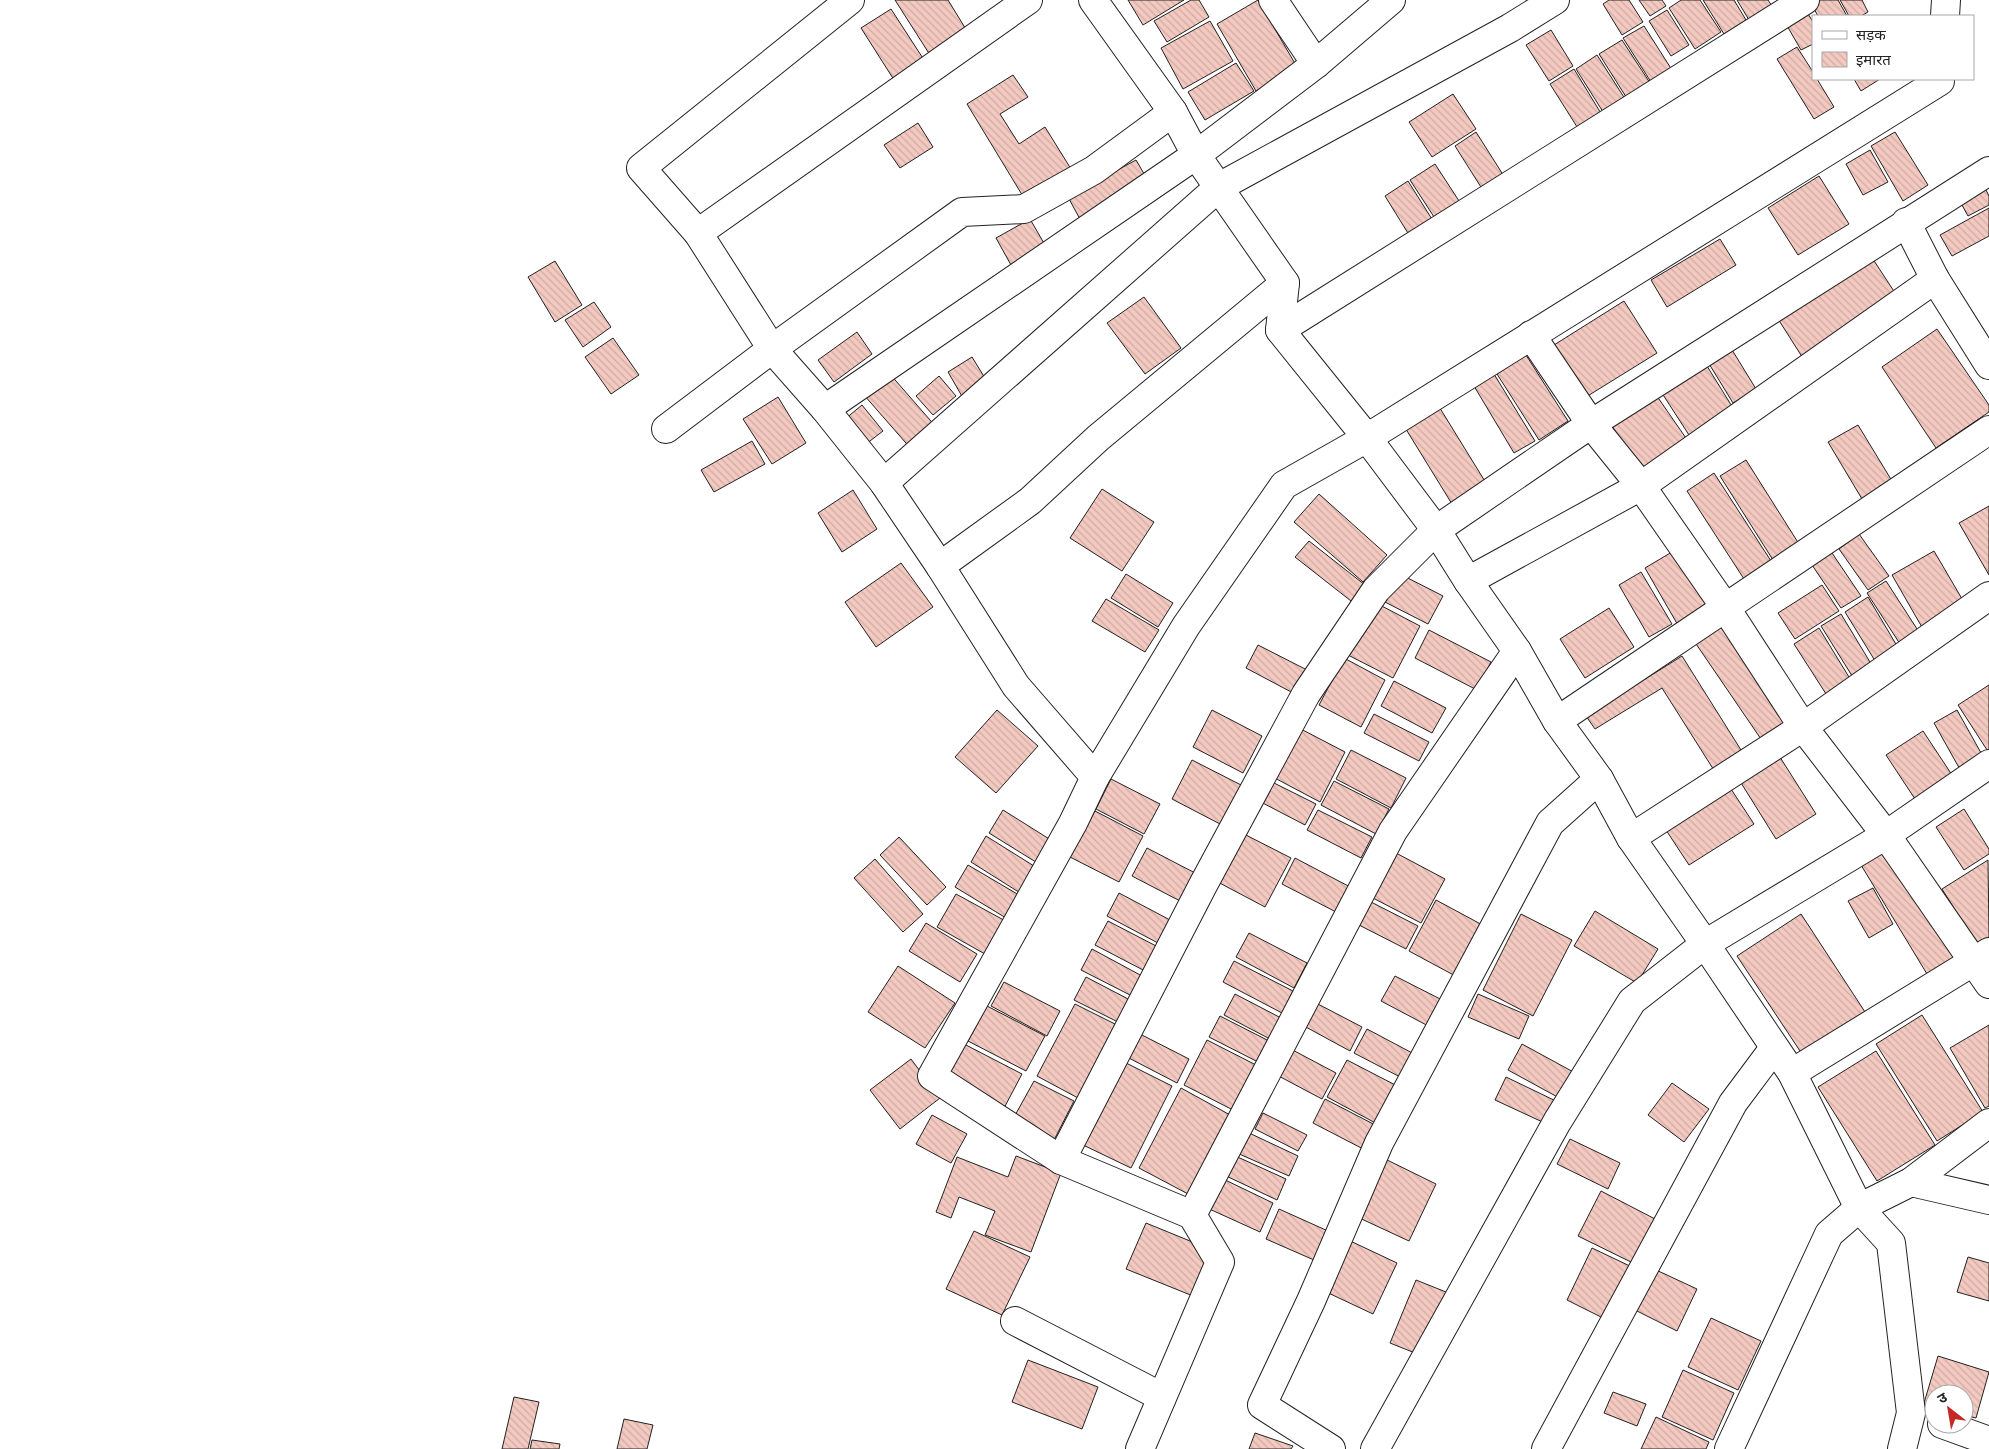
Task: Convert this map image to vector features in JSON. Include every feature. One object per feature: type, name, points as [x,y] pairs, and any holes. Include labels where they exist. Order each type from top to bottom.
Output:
[{"type":"street","points":[[850,0],[641,168],[698,233],[772,349],[825,409],[884,483],[940,566],[1016,686],[1095,777]]},
{"type":"street","points":[[698,233],[1028,0]]},
{"type":"street","points":[[1093,0],[1173,112],[1196,155],[1285,283],[1280,330],[1367,438],[1436,530],[1468,581],[1517,651],[1557,721],[1599,779],[1631,838],[1792,1073],[1860,1208],[1890,1243],[1922,1417],[1902,1449]]},
{"type":"street","points":[[1273,0],[1316,64]]},
{"type":"street","points":[[825,409],[1196,155],[1316,64],[1390,0]]},
{"type":"street","points":[[884,483],[1219,187],[1510,28],[1556,0]]},
{"type":"street","points":[[1280,330],[1805,0]]},
{"type":"street","points":[[1945,15],[1946,0]]},
{"type":"street","points":[[1140,1449],[1220,1262],[1192,1215],[1061,1160],[932,1076],[1068,831],[1095,777],[1186,626],[1284,485],[1367,438],[1940,80]]},
{"type":"street","points":[[666,429],[772,349],[962,212],[1024,210],[1094,170],[1173,112]]},
{"type":"street","points":[[1061,1160],[1203,885],[1306,694],[1376,590],[1436,530],[1592,424],[1906,222],[1989,171]]},
{"type":"street","points":[[1906,222],[1935,279],[1989,365]]},
{"type":"street","points":[[1468,581],[1641,486],[1935,279]]},
{"type":"street","points":[[940,566],[1030,501],[1098,438],[1285,283]]},
{"type":"street","points":[[1531,335],[1592,424],[1641,486],[1725,607],[1803,728],[1984,966],[1792,1073]]},
{"type":"street","points":[[1557,721],[1989,430]]},
{"type":"street","points":[[1631,838],[1803,728],[1989,596]]},
{"type":"street","points":[[1192,1215],[1393,830],[1517,651]]},
{"type":"street","points":[[1376,1449],[1557,1122],[1632,1001],[1705,944],[1886,835],[1989,764]]},
{"type":"street","points":[[1331,1449],[1262,1405],[1311,1301],[1380,1142],[1550,822],[1599,779]]},
{"type":"street","points":[[1546,1449],[1733,1103],[1774,1048]]},
{"type":"street","points":[[1729,1449],[1828,1234],[1860,1208],[1911,1182],[1989,1124]]},
{"type":"street","points":[[1911,1182],[1989,1200]]},
{"type":"street","points":[[1015,1321],[1162,1397]]},
{"type":"street","points":[[1970,1434],[1989,1441]]},
{"type":"building","points":[[895,0],[948,0],[967,31],[930,55]]},
{"type":"building","points":[[1128,0],[1184,0],[1143,25]]},
{"type":"building","points":[[1191,0],[1199,0],[1209,17],[1167,42],[1154,21]]},
{"type":"building","points":[[1258,0],[1297,67],[1256,91],[1217,24]]},
{"type":"building","points":[[1609,0],[1629,0],[1643,22],[1622,35],[1603,4]]},
{"type":"building","points":[[1639,0],[1662,0],[1666,6],[1650,16]]},
{"type":"building","points":[[1681,0],[1700,0],[1721,32],[1695,49],[1669,8]]},
{"type":"building","points":[[1703,0],[1734,0],[1746,20],[1724,34]]},
{"type":"building","points":[[1737,0],[1768,0],[1772,6],[1749,20]]},
{"type":"building","points":[[1809,0],[1838,0],[1846,15],[1817,15]]},
{"type":"building","points":[[1840,0],[1862,0],[1868,12],[1863,15],[1848,15]]},
{"type":"building","points":[[1802,4],[1812,20],[1812,44],[1801,50],[1782,17]]},
{"type":"building","points":[[891,9],[926,63],[896,83],[861,28]]},
{"type":"building","points":[[1667,10],[1689,45],[1671,56],[1649,21]]},
{"type":"building","points":[[1210,21],[1233,61],[1183,89],[1161,48]]},
{"type":"building","points":[[1644,26],[1672,70],[1651,82],[1623,38]]},
{"type":"building","points":[[1551,30],[1573,66],[1549,81],[1526,45]]},
{"type":"building","points":[[1622,40],[1652,86],[1628,100],[1599,54]]},
{"type":"building","points":[[1797,47],[1812,70],[1812,80],[1818,80],[1834,107],[1814,119],[1777,59]]},
{"type":"building","points":[[1597,55],[1627,102],[1605,115],[1576,69]]},
{"type":"building","points":[[1236,63],[1254,91],[1205,120],[1188,92]]},
{"type":"building","points":[[1574,69],[1602,115],[1579,130],[1550,84]]},
{"type":"building","points":[[1013,75],[1028,97],[1000,114],[1019,144],[1045,127],[1071,169],[1024,198],[967,104]]},
{"type":"building","points":[[1855,80],[1878,80],[1861,91]]},
{"type":"building","points":[[1453,94],[1476,129],[1432,157],[1409,122]]},
{"type":"building","points":[[918,123],[933,147],[900,168],[884,145]]},
{"type":"building","points":[[1476,132],[1507,181],[1486,195],[1455,146]]},
{"type":"building","points":[[1895,132],[1928,185],[1903,201],[1871,146]]},
{"type":"building","points":[[1870,150],[1888,182],[1863,195],[1846,164]]},
{"type":"building","points":[[1136,160],[1150,184],[1081,221],[1068,197]]},
{"type":"building","points":[[1435,164],[1461,204],[1436,220],[1410,180]]},
{"type":"building","points":[[1819,176],[1849,224],[1798,255],[1768,208]]},
{"type":"building","points":[[1408,181],[1435,224],[1411,238],[1385,196]]},
{"type":"building","points":[[1982,182],[1989,196],[1989,205],[1968,216],[1957,196]]},
{"type":"building","points":[[1989,208],[1989,236],[1952,256],[1940,235]]},
{"type":"building","points":[[1030,219],[1045,245],[1011,265],[996,238]]},
{"type":"building","points":[[1720,239],[1736,265],[1667,307],[1651,280]]},
{"type":"building","points":[[1867,250],[1901,302],[1806,363],[1773,311]]},
{"type":"building","points":[[555,261],[582,305],[555,322],[528,277]]},
{"type":"building","points":[[1144,297],[1181,348],[1145,374],[1107,323]]},
{"type":"building","points":[[1624,301],[1657,353],[1586,397],[1554,345]]},
{"type":"building","points":[[594,302],[611,327],[583,347],[565,320]]},
{"type":"building","points":[[1937,329],[1989,405],[1989,412],[1936,448],[1882,367]]},
{"type":"building","points":[[857,332],[872,354],[834,382],[818,360]]},
{"type":"building","points":[[613,338],[639,375],[611,394],[585,357]]},
{"type":"building","points":[[1726,340],[1756,389],[1733,403],[1703,354]]},
{"type":"building","points":[[1526,355],[1568,421],[1539,440],[1497,374]]},
{"type":"building","points":[[972,357],[988,383],[963,398],[948,372]]},
{"type":"building","points":[[1702,358],[1733,408],[1689,435],[1658,387]]},
{"type":"building","points":[[889,373],[937,428],[912,450],[864,395]]},
{"type":"building","points":[[1494,374],[1535,441],[1514,453],[1474,386]]},
{"type":"building","points":[[939,376],[956,396],[933,415],[916,396]]},
{"type":"building","points":[[1652,389],[1688,441],[1643,471],[1607,419]]},
{"type":"building","points":[[778,397],[806,443],[772,464],[743,419]]},
{"type":"building","points":[[862,405],[883,431],[866,444],[845,419]]},
{"type":"building","points":[[1438,405],[1486,483],[1452,504],[1404,426]]},
{"type":"building","points":[[1858,425],[1892,481],[1862,499],[1828,442]]},
{"type":"building","points":[[752,441],[765,464],[714,492],[701,470]]},
{"type":"building","points":[[1746,460],[1799,544],[1773,560],[1720,476]]},
{"type":"building","points":[[1714,473],[1771,561],[1744,579],[1687,491]]},
{"type":"building","points":[[1102,489],[1154,522],[1122,571],[1070,538]]},
{"type":"building","points":[[853,490],[877,529],[842,552],[818,513]]},
{"type":"building","points":[[1319,494],[1387,555],[1363,582],[1294,522]]},
{"type":"building","points":[[1989,506],[1989,575],[1959,523]]},
{"type":"building","points":[[1859,534],[1889,576],[1868,590],[1839,549]]},
{"type":"building","points":[[1309,541],[1365,585],[1351,601],[1295,557]]},
{"type":"building","points":[[1677,549],[1711,608],[1679,627],[1645,568]]},
{"type":"building","points":[[1830,550],[1861,596],[1841,608],[1810,562]]},
{"type":"building","points":[[1934,551],[1965,604],[1923,629],[1892,575]]},
{"type":"building","points":[[901,563],[933,607],[876,647],[845,602]]},
{"type":"building","points":[[1641,572],[1672,624],[1649,637],[1619,585]]},
{"type":"building","points":[[1398,573],[1443,596],[1428,624],[1383,601]]},
{"type":"building","points":[[1126,574],[1173,603],[1158,627],[1111,598]]},
{"type":"building","points":[[1886,581],[1919,632],[1900,644],[1867,593]]},
{"type":"building","points":[[1822,585],[1839,611],[1795,639],[1778,613]]},
{"type":"building","points":[[1868,597],[1900,651],[1877,664],[1845,612]]},
{"type":"building","points":[[1106,599],[1159,630],[1145,652],[1092,621]]},
{"type":"building","points":[[1376,603],[1420,626],[1393,678],[1348,655]]},
{"type":"building","points":[[1609,608],[1634,647],[1585,678],[1560,639]]},
{"type":"building","points":[[1841,614],[1873,667],[1854,679],[1821,626]]},
{"type":"building","points":[[1720,619],[1792,723],[1763,742],[1692,638]]},
{"type":"building","points":[[1819,628],[1852,682],[1828,697],[1794,644]]},
{"type":"building","points":[[1429,630],[1491,662],[1477,690],[1415,658]]},
{"type":"building","points":[[1258,645],[1307,670],[1295,694],[1246,668]]},
{"type":"building","points":[[1682,656],[1746,758],[1717,775],[1662,688],[1595,729],[1586,716]]},
{"type":"building","points":[[1344,658],[1385,680],[1361,727],[1319,705]]},
{"type":"building","points":[[1394,681],[1446,708],[1432,733],[1381,706]]},
{"type":"building","points":[[1989,685],[1989,753],[1958,705]]},
{"type":"building","points":[[997,710],[1038,746],[996,793],[955,757]]},
{"type":"building","points":[[1212,710],[1262,736],[1243,773],[1193,747]]},
{"type":"building","points":[[1957,710],[1985,760],[1962,773],[1934,723]]},
{"type":"building","points":[[1374,714],[1429,742],[1419,761],[1364,733]]},
{"type":"building","points":[[1297,727],[1345,752],[1320,802],[1271,776]]},
{"type":"building","points":[[1923,731],[1954,778],[1917,802],[1886,755]]},
{"type":"building","points":[[1351,750],[1406,778],[1391,808],[1336,779]]},
{"type":"building","points":[[1778,754],[1816,814],[1776,839],[1738,778]]},
{"type":"building","points":[[1192,760],[1243,786],[1222,825],[1172,799]]},
{"type":"building","points":[[1111,779],[1160,804],[1144,834],[1096,809]]},
{"type":"building","points":[[1268,780],[1316,804],[1305,825],[1257,800]]},
{"type":"building","points":[[1334,781],[1389,809],[1376,834],[1321,805]]},
{"type":"building","points":[[1731,789],[1754,824],[1689,865],[1666,830]]},
{"type":"building","points":[[1964,809],[1989,849],[1989,854],[1964,870],[1936,827]]},
{"type":"building","points":[[1003,810],[1054,842],[1039,864],[989,833]]},
{"type":"building","points":[[1318,810],[1372,837],[1361,858],[1307,830]]},
{"type":"building","points":[[1095,811],[1143,836],[1119,882],[1070,857]]},
{"type":"building","points":[[1240,832],[1291,858],[1265,907],[1214,880]]},
{"type":"building","points":[[986,836],[1042,871],[1025,896],[971,862]]},
{"type":"building","points":[[899,837],[946,887],[927,905],[880,855]]},
{"type":"building","points":[[1891,847],[1957,956],[1927,974],[1861,865]]},
{"type":"building","points":[[1147,848],[1197,874],[1182,902],[1132,876]]},
{"type":"building","points":[[1396,853],[1445,879],[1421,923],[1373,898]]},
{"type":"building","points":[[1295,858],[1352,888],[1338,913],[1282,884]]},
{"type":"building","points":[[875,859],[923,914],[903,932],[854,878]]},
{"type":"building","points":[[1988,860],[1989,937],[1977,945],[1942,889]]},
{"type":"building","points":[[968,865],[1024,898],[1011,921],[955,887]]},
{"type":"building","points":[[1873,888],[1893,924],[1869,938],[1848,901]]},
{"type":"building","points":[[1119,893],[1170,920],[1158,943],[1107,916]]},
{"type":"building","points":[[956,894],[1011,924],[992,958],[937,927]]},
{"type":"building","points":[[1436,900],[1488,928],[1461,979],[1409,951]]},
{"type":"building","points":[[1371,902],[1418,926],[1406,949],[1359,925]]},
{"type":"building","points":[[1595,911],[1658,949],[1637,983],[1574,946]]},
{"type":"building","points":[[1521,914],[1572,940],[1533,1016],[1483,990]]},
{"type":"building","points":[[1801,914],[1867,1015],[1804,1057],[1737,956]]},
{"type":"building","points":[[1108,921],[1158,947],[1145,971],[1095,945]]},
{"type":"building","points":[[926,923],[977,954],[960,982],[909,951]]},
{"type":"building","points":[[1249,933],[1307,963],[1294,988],[1236,957]]},
{"type":"building","points":[[1092,949],[1142,976],[1132,996],[1081,970]]},
{"type":"building","points":[[1234,961],[1293,991],[1282,1013],[1223,982]]},
{"type":"building","points":[[898,966],[955,1003],[925,1048],[868,1012]]},
{"type":"building","points":[[1395,976],[1448,1003],[1434,1029],[1381,1001]]},
{"type":"building","points":[[1086,977],[1130,1000],[1118,1022],[1074,1000]]},
{"type":"building","points":[[1004,982],[1060,1011],[1047,1036],[991,1006]]},
{"type":"building","points":[[1235,994],[1281,1018],[1270,1039],[1224,1015]]},
{"type":"building","points":[[1478,994],[1529,1016],[1519,1039],[1468,1017]]},
{"type":"building","points":[[1316,1003],[1362,1027],[1350,1051],[1304,1026]]},
{"type":"building","points":[[1075,1004],[1117,1025],[1078,1098],[1037,1076]]},
{"type":"building","points":[[987,1006],[1045,1036],[1026,1071],[968,1041]]},
{"type":"building","points":[[1922,1015],[1983,1112],[1937,1141],[1876,1044]]},
{"type":"building","points":[[1220,1016],[1271,1042],[1260,1063],[1209,1037]]},
{"type":"building","points":[[1989,1025],[1989,1106],[1985,1108],[1950,1048]]},
{"type":"building","points":[[1367,1029],[1416,1055],[1404,1079],[1354,1053]]},
{"type":"building","points":[[1138,1033],[1189,1059],[1177,1083],[1125,1056]]},
{"type":"building","points":[[1207,1040],[1258,1066],[1235,1111],[1184,1085]]},
{"type":"building","points":[[964,1044],[1022,1074],[1003,1110],[945,1079]]},
{"type":"building","points":[[1522,1044],[1577,1074],[1563,1100],[1508,1070]]},
{"type":"building","points":[[1287,1047],[1336,1073],[1322,1099],[1273,1073]]},
{"type":"building","points":[[1876,1051],[1935,1145],[1877,1181],[1818,1087]]},
{"type":"building","points":[[911,1059],[940,1098],[900,1129],[870,1090]]},
{"type":"building","points":[[1347,1060],[1403,1089],[1383,1127],[1327,1097]]},
{"type":"building","points":[[1122,1061],[1172,1086],[1131,1168],[1081,1144]]},
{"type":"building","points":[[1506,1077],[1560,1103],[1549,1125],[1495,1100]]},
{"type":"building","points":[[1034,1081],[1074,1101],[1054,1140],[1013,1119]]},
{"type":"building","points":[[1672,1083],[1709,1109],[1684,1142],[1648,1115]]},
{"type":"building","points":[[1181,1088],[1232,1116],[1190,1195],[1139,1168]]},
{"type":"building","points":[[1325,1099],[1381,1128],[1369,1152],[1313,1123]]},
{"type":"building","points":[[1263,1113],[1307,1135],[1298,1151],[1255,1129]]},
{"type":"building","points":[[932,1115],[967,1134],[951,1163],[916,1144]]},
{"type":"building","points":[[1247,1132],[1298,1156],[1289,1176],[1237,1153]]},
{"type":"building","points":[[1570,1139],[1620,1163],[1608,1189],[1557,1164]]},
{"type":"building","points":[[1231,1154],[1286,1179],[1277,1200],[1222,1174]]},
{"type":"building","points":[[1016,1156],[1061,1173],[1031,1252],[985,1235],[995,1211],[959,1197],[951,1218],[936,1212],[957,1157],[1008,1177]]},
{"type":"building","points":[[1381,1157],[1436,1184],[1409,1241],[1353,1215]]},
{"type":"building","points":[[1219,1177],[1273,1203],[1260,1232],[1205,1207]]},
{"type":"building","points":[[1601,1191],[1657,1220],[1635,1264],[1578,1236]]},
{"type":"building","points":[[1279,1209],[1328,1231],[1314,1260],[1266,1239]]},
{"type":"building","points":[[1146,1223],[1212,1250],[1193,1296],[1126,1269]]},
{"type":"building","points":[[974,1231],[1030,1257],[1002,1315],[946,1289]]},
{"type":"building","points":[[1346,1239],[1397,1263],[1373,1314],[1322,1290]]},
{"type":"building","points":[[1592,1248],[1634,1268],[1609,1321],[1567,1300]]},
{"type":"building","points":[[1968,1257],[1989,1263],[1989,1301],[1957,1292]]},
{"type":"building","points":[[1654,1269],[1697,1289],[1677,1331],[1635,1310]]},
{"type":"building","points":[[1416,1280],[1451,1294],[1425,1357],[1390,1343]]},
{"type":"building","points":[[1711,1318],[1761,1341],[1738,1390],[1688,1367]]},
{"type":"building","points":[[1938,1356],[1989,1372],[1976,1418],[1974,1418],[1974,1384],[1930,1384]]},
{"type":"building","points":[[1028,1360],[1098,1387],[1082,1429],[1012,1402]]},
{"type":"building","points":[[1683,1370],[1734,1393],[1713,1440],[1662,1417]]},
{"type":"building","points":[[1613,1392],[1646,1404],[1637,1426],[1604,1413]]},
{"type":"building","points":[[514,1397],[539,1402],[528,1449],[502,1449]]},
{"type":"building","points":[[1656,1417],[1709,1442],[1706,1449],[1641,1449]]},
{"type":"building","points":[[624,1419],[653,1425],[647,1449],[617,1449]]},
{"type":"building","points":[[1255,1433],[1293,1446],[1291,1449],[1249,1449]]},
{"type":"building","points":[[532,1440],[560,1444],[559,1449],[530,1449]]}]
